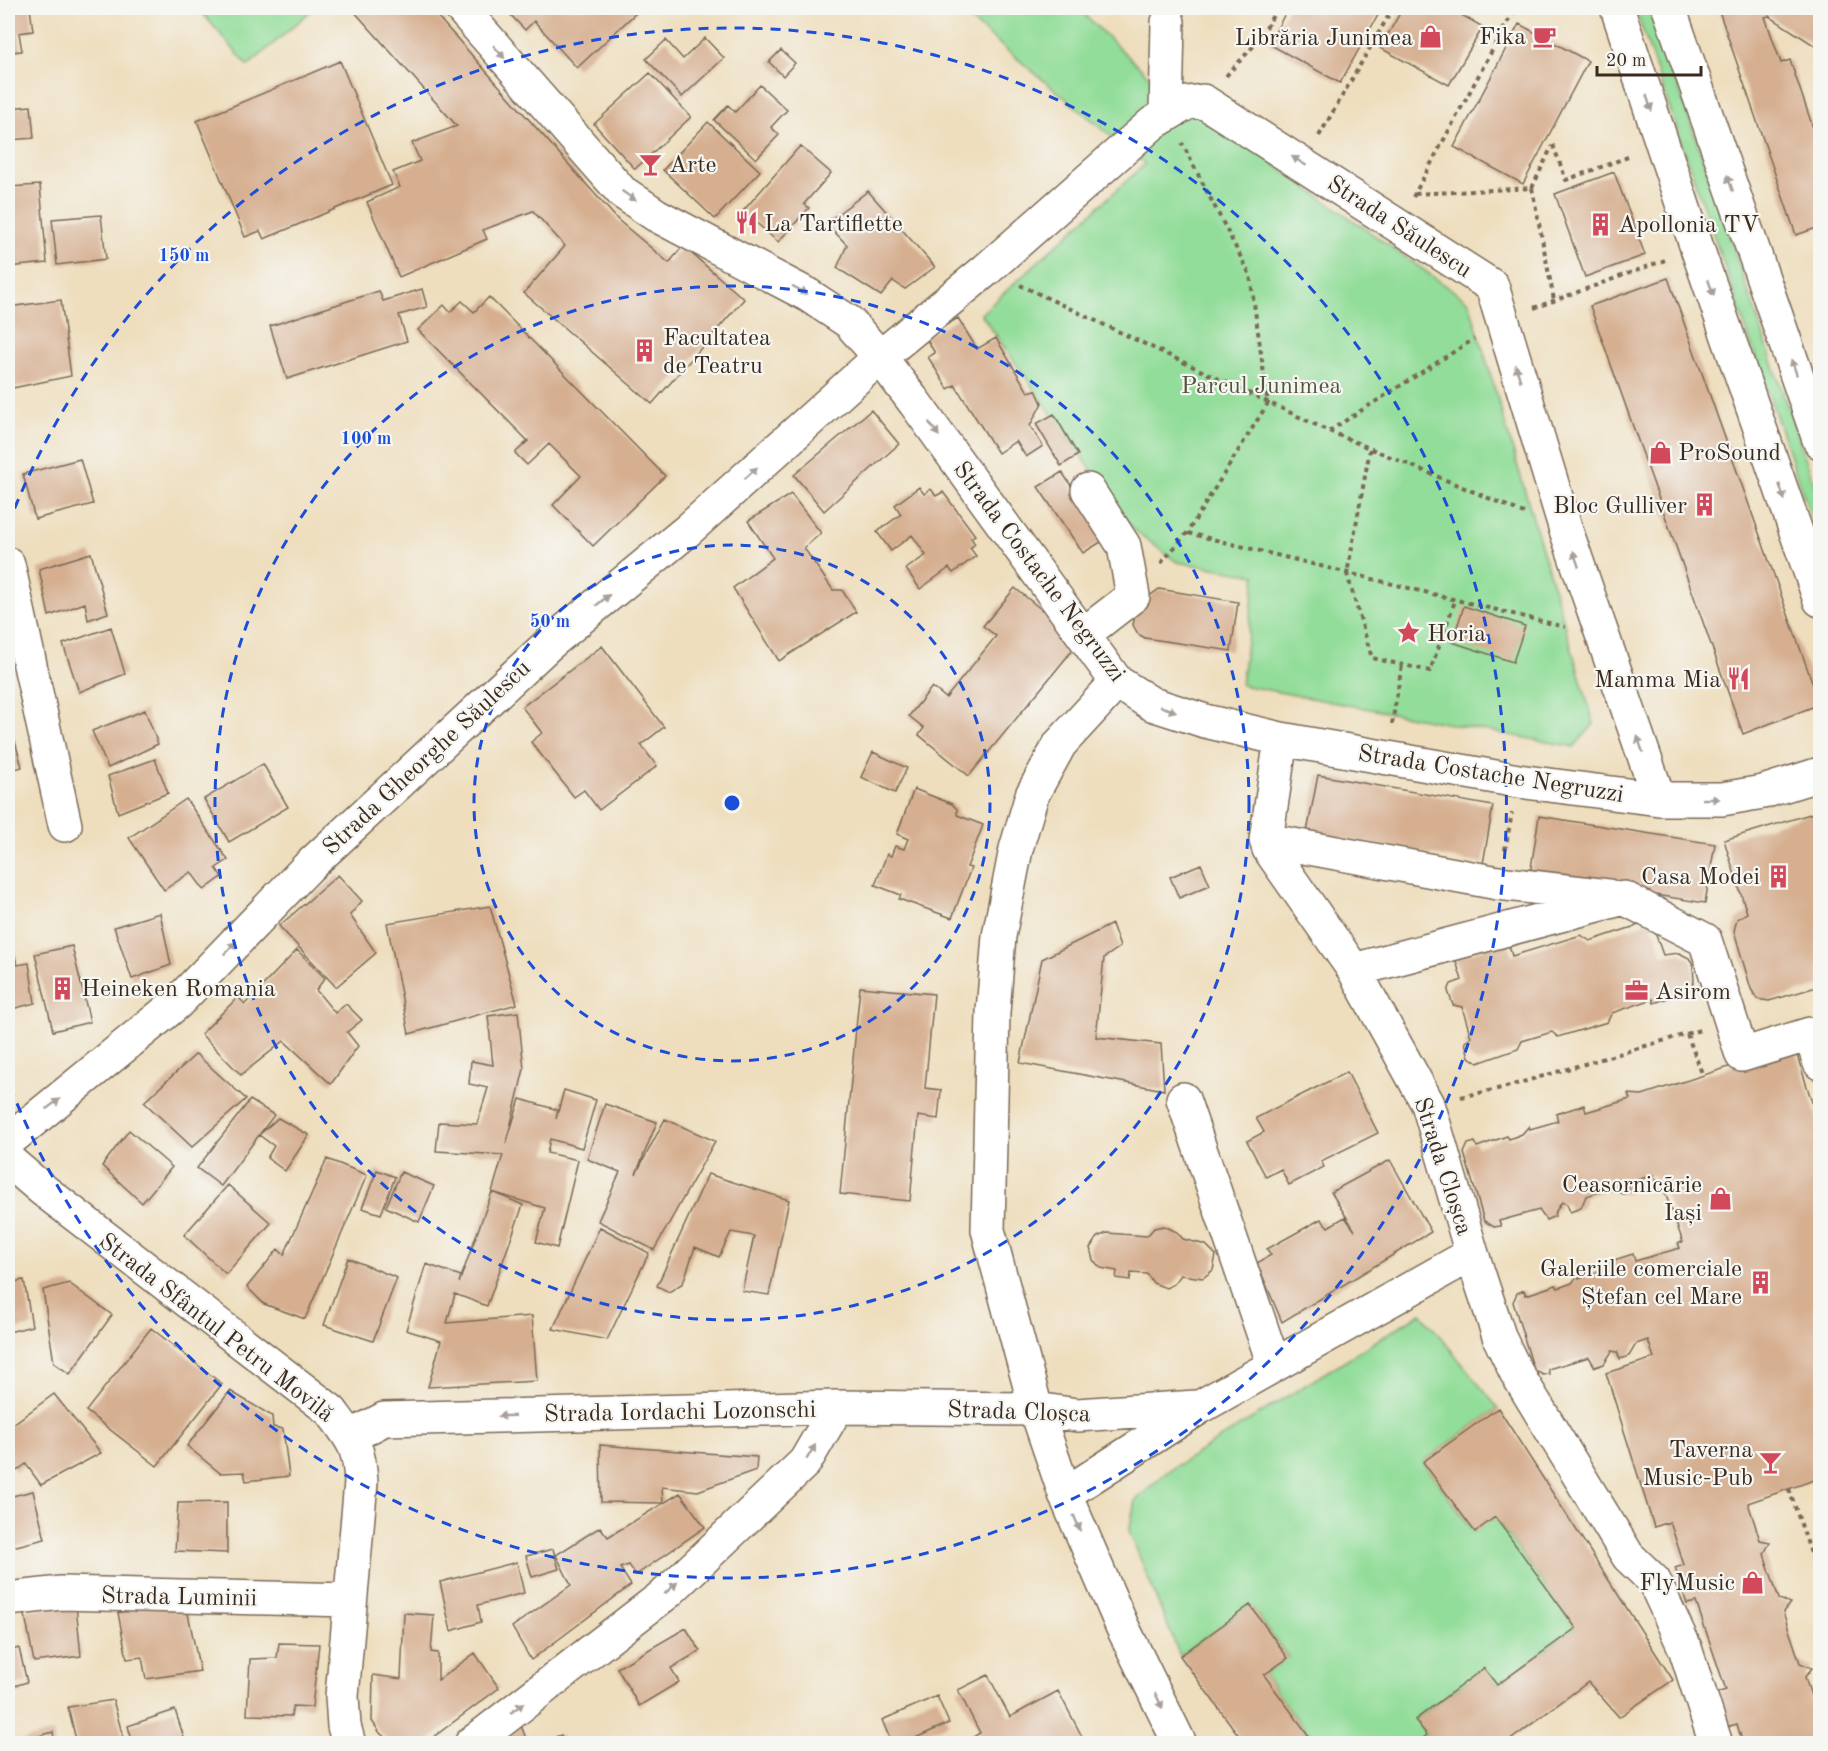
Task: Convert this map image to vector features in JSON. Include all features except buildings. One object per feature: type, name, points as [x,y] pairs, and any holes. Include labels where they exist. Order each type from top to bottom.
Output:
[{"type":"street","name":"Strada Costache Negruzzi","points":[[461,8],[622,192],[656,215],[808,295],[849,322],[880,357],[1117,682],[1152,704],[1205,721],[1281,739],[1518,781],[1659,799],[1722,799],[1763,792],[1821,774]]},
{"type":"street","points":[[1617,8],[1696,248],[1821,600]]},
{"type":"street","points":[[1669,8],[1821,442]]},
{"type":"street","points":[[1167,113],[1168,22]]},
{"type":"street","points":[[880,357],[986,270],[1167,113],[1186,103],[1203,101]]},
{"type":"street","name":"Strada Săulescu","points":[[1203,101],[1492,286],[1566,530],[1659,799]]},
{"type":"street","name":"Strada Gheorghe Săulescu","points":[[8,1141],[177,1003],[308,867],[444,739],[549,644],[688,530],[880,357]]},
{"type":"street","points":[[1084,634],[1133,596],[1124,546],[1088,490]]},
{"type":"street","points":[[8,564],[65,825]]},
{"type":"street","points":[[1117,682],[1059,744],[1032,795],[1016,849],[999,936],[993,1012],[988,1230],[1036,1409],[1065,1494],[1122,1626],[1180,1743]]},
{"type":"street","points":[[1281,739],[1266,840],[1498,883],[1624,898],[1705,940],[1742,1055],[1810,1034],[1821,1063]]},
{"type":"street","name":"Strada Cloșca","points":[[1065,1494],[1200,1407],[1472,1254],[1428,1104],[1354,970],[1269,849],[1266,840]]},
{"type":"street","points":[[1354,970],[1624,898]]},
{"type":"street","points":[[1183,1100],[1274,1365]]},
{"type":"street","name":"Strada Sfântul Petru Movilă","points":[[8,1160],[331,1411],[350,1437],[359,1453],[361,1482],[342,1696],[344,1726],[349,1743]]},
{"type":"street","points":[[1472,1254],[1500,1339],[1515,1372],[1628,1556],[1654,1581],[1685,1648],[1716,1743]]},
{"type":"street","name":"Strada Cloșca","points":[[837,1407],[1036,1409],[1077,1415],[1200,1407]]},
{"type":"street","name":"Strada Iordachi Lozonschi","points":[[350,1437],[384,1419],[837,1407]]},
{"type":"street","name":"Strada Iordachi Lozonschi","points":[[471,1743],[668,1592],[805,1462],[837,1407]]},
{"type":"street","name":"Strada Luminii","points":[[8,1599],[61,1593],[350,1600]]},
{"type":"path","points":[[1203,101],[1260,39],[1277,8]]},
{"type":"path","points":[[1303,163],[1393,8]]},
{"type":"path","points":[[1398,225],[1515,8]]},
{"type":"path","points":[[1133,596],[1187,533],[1268,403],[1250,275],[1167,113]]},
{"type":"path","points":[[1628,158],[1566,180],[1552,145],[1532,188],[1554,300],[1696,248]]},
{"type":"path","points":[[1415,194],[1532,188]]},
{"type":"path","points":[[986,270],[1329,431],[1566,530]]},
{"type":"path","points":[[1329,431],[1503,321]]},
{"type":"path","points":[[1370,449],[1347,574],[1372,658],[1430,671],[1455,601]]},
{"type":"path","points":[[1187,533],[1603,636]]},
{"type":"path","points":[[1386,757],[1402,665]]},
{"type":"path","points":[[1498,883],[1518,781]]},
{"type":"path","points":[[1428,1104],[1506,1088],[1731,1019]]},
{"type":"path","points":[[1687,1034],[1703,1076]]},
{"type":"path","points":[[1789,1489],[1821,1580]]},
{"type":"green space","points":[[198,8],[314,8],[248,66]]},
{"type":"green space","name":"Parcul Junimea","points":[[956,8],[1077,8],[1150,77],[1469,302],[1594,724],[1574,747],[1241,685],[1256,575],[1177,562],[1133,529],[981,314],[1145,164]]},
{"type":"green space","points":[[1635,8],[1651,8],[1820,501],[1820,543]]},
{"type":"green space","points":[[1421,1313],[1498,1408],[1423,1462],[1474,1532],[1495,1517],[1576,1628],[1497,1685],[1484,1669],[1415,1719],[1427,1735],[1416,1743],[1315,1743],[1264,1675],[1288,1657],[1250,1605],[1180,1656],[1129,1531],[1135,1501],[1168,1471]]},
{"type":"place","name":"Fika","points":[[1544,36]]},
{"type":"place","name":"Librăria Junimea","points":[[1431,37]]},
{"type":"place","name":"Arte","points":[[651,164]]},
{"type":"place","name":"La Tartiflette","points":[[746,223]]},
{"type":"place","name":"Apollonia TV","points":[[1600,224]]},
{"type":"place","name":"Facultatea de Teatru","points":[[645,351]]},
{"type":"place","name":"ProSound","points":[[1660,452]]},
{"type":"place","name":"Bloc Gulliver","points":[[1705,505]]},
{"type":"place","name":"Horia","points":[[1409,633]]},
{"type":"place","name":"Mamma Mia","points":[[1739,679]]},
{"type":"place","name":"Casa Modei","points":[[1778,876]]},
{"type":"place","name":"Heineken Romania","points":[[63,988]]},
{"type":"place","name":"Asirom","points":[[1637,991]]},
{"type":"place","name":"Ceasornicãrie Iași","points":[[1720,1198]]},
{"type":"place","name":"Galeriile comerciale Ștefan cel Mare","points":[[1760,1282]]},
{"type":"place","name":"Taverna Music-Pub","points":[[1771,1463]]},
{"type":"place","name":"FlyMusic","points":[[1753,1582]]}]
